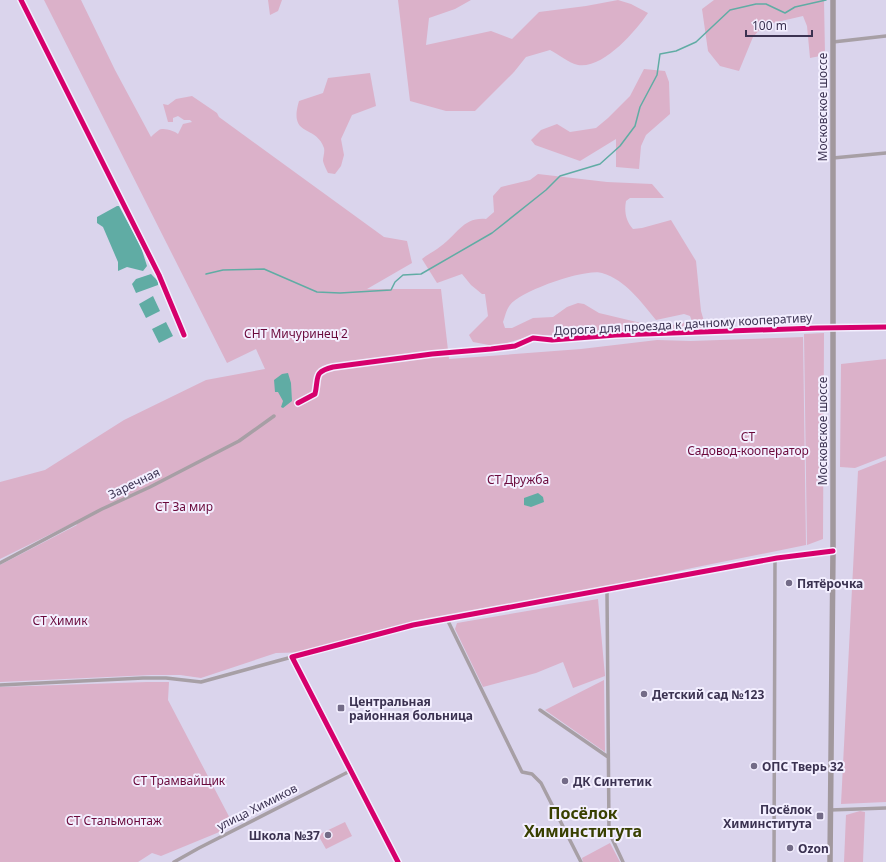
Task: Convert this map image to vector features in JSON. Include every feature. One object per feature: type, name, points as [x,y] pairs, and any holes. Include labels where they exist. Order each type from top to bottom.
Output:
[{"type":"main road","name":"Московское шоссе","points":[[830,862],[833,551],[833,0]]},
{"type":"street","points":[[22,0],[159,275],[184,335]]},
{"type":"street","points":[[833,42],[886,36]]},
{"type":"street","points":[[833,158],[886,153]]},
{"type":"street","name":"Дорога для проезда к дачному кооперативу","points":[[298,403],[315,394],[317,375],[320,371],[333,367],[432,354],[515,346],[533,338],[552,340],[616,335],[886,327]]},
{"type":"street","name":"Заречная","points":[[0,563],[102,509],[150,487],[240,441],[274,416]]},
{"type":"street","points":[[0,685],[143,678],[166,678],[201,682],[413,625],[447,620],[775,558],[833,551]]},
{"type":"street","points":[[774,862],[775,558]]},
{"type":"street","points":[[607,590],[609,832],[623,862]]},
{"type":"street","points":[[447,620],[522,772],[532,774],[540,783],[581,862]]},
{"type":"street","points":[[292,657],[398,862]]},
{"type":"street","points":[[540,710],[608,757]]},
{"type":"street","name":"улица Химиков","points":[[174,862],[198,848],[350,771]]},
{"type":"street","points":[[830,810],[886,808]]},
{"type":"green space","points":[[44,0],[81,0],[115,70],[151,137],[161,129],[169,130],[178,134],[183,124],[192,122],[190,120],[184,120],[178,116],[173,118],[173,122],[168,122],[163,104],[168,105],[176,99],[192,96],[384,237],[407,241],[412,263],[367,289],[441,289],[449,359],[581,349],[657,340],[691,341],[803,337],[806,545],[692,568],[523,606],[416,624],[315,652],[276,653],[201,678],[180,675],[151,675],[0,682],[0,565],[77,525],[75,522],[0,559],[0,482],[45,470],[124,420],[206,380],[265,369],[256,349],[227,363]]},
{"type":"green space","points":[[268,0],[282,0],[278,11],[270,15]]},
{"type":"green space","points":[[398,0],[471,0],[455,9],[429,18],[426,45],[491,31],[512,39],[539,12],[618,0],[631,4],[648,13],[618,48],[598,61],[588,65],[578,65],[550,50],[526,57],[514,72],[475,111],[446,111],[410,101]]},
{"type":"green space","points":[[714,0],[824,0],[825,55],[810,58],[807,26],[803,16],[764,25],[753,37],[739,71],[720,66],[708,51],[702,9]]},
{"type":"green space","points":[[644,69],[665,71],[669,82],[670,114],[646,135],[641,146],[639,169],[616,167],[616,139],[580,161],[535,145],[531,140],[541,130],[557,124],[570,132],[596,128],[630,96]]},
{"type":"green space","points":[[370,73],[376,106],[352,115],[341,139],[344,155],[341,166],[335,174],[328,173],[323,161],[324,148],[320,141],[300,126],[297,121],[299,101],[323,93],[328,78]]},
{"type":"green space","points":[[538,174],[607,182],[652,184],[664,198],[630,198],[626,201],[625,205],[627,220],[633,229],[671,220],[696,261],[701,311],[706,328],[664,330],[662,327],[692,321],[690,316],[684,314],[656,320],[626,286],[611,276],[594,272],[568,277],[539,287],[516,299],[507,311],[503,322],[505,328],[512,328],[533,318],[553,317],[567,307],[578,303],[584,304],[599,313],[645,324],[646,331],[530,336],[504,344],[489,345],[473,342],[469,335],[488,316],[485,294],[482,294],[471,285],[462,274],[437,283],[422,259],[447,242],[466,224],[478,219],[486,219],[494,212],[493,196],[501,187],[530,180]]},
{"type":"green space","points":[[824,333],[823,539],[807,545],[804,334]]},
{"type":"green space","points":[[886,359],[886,456],[855,468],[840,467],[841,364]]},
{"type":"green space","points":[[886,460],[886,802],[841,804],[858,471]]},
{"type":"green space","points":[[598,599],[605,676],[573,688],[563,662],[536,673],[483,687],[455,629],[457,623]]},
{"type":"green space","points":[[604,680],[605,752],[545,710]]},
{"type":"green space","points":[[169,682],[168,700],[234,826],[161,856],[152,853],[138,862],[0,862],[0,687]]},
{"type":"green space","points":[[860,811],[865,812],[863,862],[844,862],[846,815]]},
{"type":"green space","points":[[345,822],[352,836],[326,849],[318,835]]},
{"type":"green space","points":[[610,843],[620,862],[583,862],[582,858]]},
{"type":"shaded area","points":[[119,206],[141,247],[147,266],[143,271],[127,267],[118,271],[118,262],[103,227],[97,223],[97,217]]},
{"type":"shaded area","points":[[151,274],[158,281],[158,285],[136,293],[132,284],[136,279]]},
{"type":"shaded area","points":[[153,296],[160,311],[146,318],[139,304]]},
{"type":"shaded area","points":[[166,322],[173,336],[159,343],[152,329]]},
{"type":"shaded area","points":[[288,373],[291,383],[292,401],[283,408],[281,407],[283,401],[278,392],[275,392],[274,380],[282,374]]},
{"type":"shaded area","points":[[538,493],[543,497],[544,502],[531,507],[524,505],[524,498]]},
{"type":"waterway","points":[[206,274],[223,270],[264,269],[317,292],[340,293],[391,290],[395,282],[403,275],[421,274],[492,233],[546,190],[560,176],[600,164],[620,146],[635,126],[640,107],[657,75],[660,54],[676,51],[696,42],[730,10],[756,4],[766,4],[785,13],[795,7],[826,0]]},
{"type":"cycle path","points":[[21,0],[159,275],[184,335]]},
{"type":"cycle path","points":[[298,403],[315,394],[318,376],[322,371],[333,367],[432,354],[515,346],[533,338],[552,340],[616,335],[886,327]]},
{"type":"cycle path","points":[[398,862],[292,657],[413,625],[777,558],[833,551]]},
{"type":"place","name":"Пятёрочка","points":[[789,583]]},
{"type":"place","name":"Детский сад №123","points":[[644,694]]},
{"type":"place","name":"Центральная районная больница","points":[[341,708]]},
{"type":"place","name":"ОПС Тверь 32","points":[[754,766]]},
{"type":"place","name":"ДК Синтетик","points":[[565,781]]},
{"type":"place","name":"Посёлок Химинститута","points":[[820,816]]},
{"type":"place","name":"Школа №37","points":[[328,835]]},
{"type":"place","name":"Ozon","points":[[790,848]]},
{"type":"district","name":"Посёлок Химинститута","points":[[583,822]]},
{"type":"park label","name":"СНТ Мичуринец 2","points":[[296,333]]},
{"type":"park label","name":"СТ Садовод-кооператор","points":[[748,443]]},
{"type":"park label","name":"СТ Дружба","points":[[518,479]]},
{"type":"park label","name":"СТ За мир","points":[[184,506]]},
{"type":"park label","name":"СТ Химик","points":[[60,620]]},
{"type":"park label","name":"СТ Трамвайщик","points":[[179,780]]},
{"type":"park label","name":"СТ Стальмонтаж","points":[[114,820]]}]
